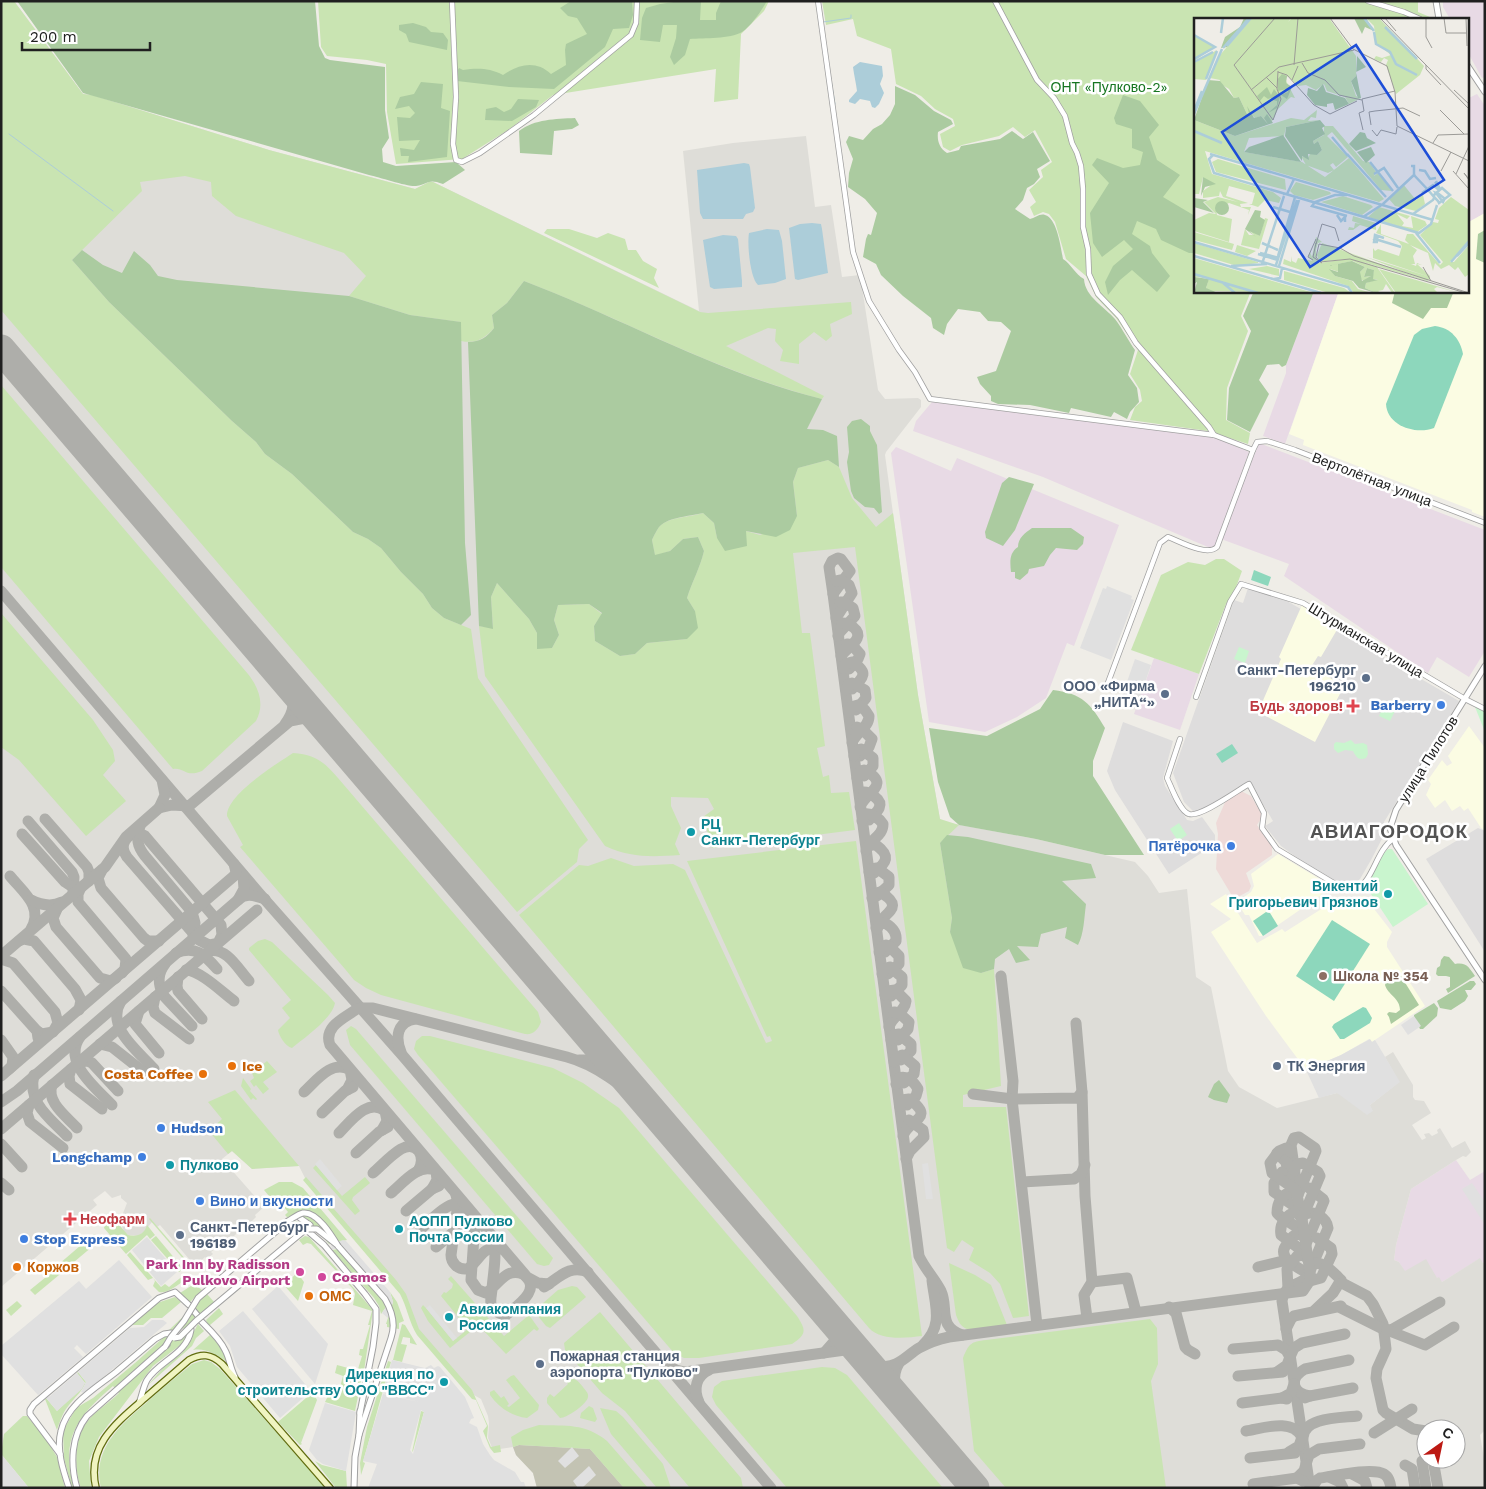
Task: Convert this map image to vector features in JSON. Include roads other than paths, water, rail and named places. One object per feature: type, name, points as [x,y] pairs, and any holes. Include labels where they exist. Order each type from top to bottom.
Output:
[{"type":"main road","points":[[96,1488],[94,1466],[96,1454],[115,1424],[189,1360],[198,1356],[208,1355],[214,1358],[237,1381],[330,1488]]},
{"type":"street","points":[[452,1],[456,97],[453,144],[456,160],[462,162],[480,153],[534,115],[631,35],[636,24],[637,1]]},
{"type":"street","points":[[818,1],[853,252],[869,301],[915,372],[930,399],[1214,435],[1253,450],[1217,547],[1210,551],[1203,550],[1168,536],[1160,543],[1106,688]]},
{"type":"street","points":[[995,1],[1037,80],[1054,98],[1065,116],[1072,144],[1078,153],[1081,166],[1083,227],[1088,249],[1089,274],[1098,294],[1120,317],[1136,343],[1214,435]]},
{"type":"street","points":[[1368,1],[1418,18]]},
{"type":"street","points":[[1436,1],[1439,18]]},
{"type":"street","points":[[1468,66],[1482,82],[1485,92]]},
{"type":"street","name":"Вертолётная улица","points":[[1253,450],[1257,442],[1267,441],[1485,523]]},
{"type":"street","name":"Штурманская улица","points":[[1196,697],[1230,602],[1241,584],[1303,603],[1485,709]]},
{"type":"street","name":"улица Пилотов","points":[[1393,839],[1390,828],[1393,817],[1485,666]]},
{"type":"street","points":[[1180,739],[1167,778],[1182,808],[1188,814],[1193,815],[1205,811],[1249,784],[1264,813],[1262,828],[1277,849],[1348,889],[1357,889],[1363,885],[1384,849],[1393,839],[1485,980]]},
{"type":"street","points":[[165,1347],[198,1298],[288,1221],[302,1213],[312,1215],[322,1223],[338,1246],[385,1299],[390,1308],[394,1328],[370,1406],[364,1414],[355,1457],[354,1488]]},
{"type":"street","points":[[300,1218],[310,1225]]},
{"type":"street","points":[[69,1488],[60,1454],[61,1430],[68,1416],[82,1398],[155,1339],[164,1334],[180,1337],[196,1320],[306,1229],[317,1229],[338,1246]]},
{"type":"street","points":[[312,1232],[376,1309],[374,1347],[362,1404],[364,1414]]},
{"type":"street","points":[[60,1454],[30,1414],[34,1404],[158,1298],[175,1292],[188,1305]]},
{"type":"street","points":[[193,1310],[196,1320],[226,1352],[230,1368],[237,1381]]},
{"type":"street","points":[[139,1403],[147,1381],[186,1343],[191,1330]]},
{"type":"street","points":[[77,1488],[73,1464],[77,1432],[87,1416],[165,1347],[172,1336]]},
{"type":"water","points":[[860,62],[882,66],[883,76],[880,84],[884,93],[875,108],[872,107],[870,101],[860,99],[855,104],[849,102],[857,91],[853,67]]},
{"type":"water","points":[[744,163],[749,164],[750,167],[755,208],[753,212],[746,214],[743,219],[703,219],[700,213],[697,170]]},
{"type":"water","points":[[800,224],[821,224],[828,273],[798,280],[795,279],[789,228]]},
{"type":"water","points":[[767,229],[779,230],[786,279],[775,283],[758,285],[751,268],[748,238],[749,233]]},
{"type":"water","points":[[723,235],[736,236],[738,239],[742,287],[714,289],[710,287],[703,240]]},
{"type":"waterway","points":[[823,22],[851,18],[851,15]]},
{"type":"waterway","points":[[830,74],[835,104]]},
{"type":"waterway","points":[[9,134],[113,211]]},
{"type":"place","name":"Санкт-Петербург 196210","points":[[1366,678]]},
{"type":"place","name":"ООО «Фирма „НИТА“»","points":[[1165,694]]},
{"type":"place","name":"Barberry","points":[[1441,705]]},
{"type":"place","name":"Будь здоров!","points":[[1353,706]]},
{"type":"place","name":"РЦ Санкт-Петербург","points":[[691,832]]},
{"type":"place","name":"Пятёрочка","points":[[1231,846]]},
{"type":"place","name":"Викентий Григорьевич Грязнов","points":[[1388,894]]},
{"type":"place","name":"Школа № 354","points":[[1323,976]]},
{"type":"place","name":"Ice","points":[[232,1066]]},
{"type":"place","name":"ТК Энергия","points":[[1277,1066]]},
{"type":"place","name":"Costa Coffee","points":[[203,1074]]},
{"type":"place","name":"Hudson","points":[[161,1128]]},
{"type":"place","name":"Longchamp","points":[[142,1157]]},
{"type":"place","name":"Пулково","points":[[170,1165]]},
{"type":"place","name":"Вино и вкусности","points":[[200,1201]]},
{"type":"place","name":"Неофарм","points":[[70,1219]]},
{"type":"place","name":"АОПП Пулково Почта России","points":[[399,1229]]},
{"type":"place","name":"Санкт-Петербург 196189","points":[[180,1235]]},
{"type":"place","name":"Stop Express","points":[[24,1239]]},
{"type":"place","name":"Коржов","points":[[17,1267]]},
{"type":"place","name":"Park Inn by Radisson Pulkovo Airport","points":[[300,1272]]},
{"type":"place","name":"Cosmos","points":[[322,1277]]},
{"type":"place","name":"ОМС","points":[[309,1296]]},
{"type":"place","name":"Авиакомпания Россия","points":[[449,1317]]},
{"type":"place","name":"Пожарная станция аэропорта \"Пулково\"","points":[[540,1364]]},
{"type":"place","name":"Дирекция по строительству ООО \"ВВСС\"","points":[[444,1382]]},
{"type":"district","name":"АВИАГОРОДОК","points":[[1389,831]]},
{"type":"park label","name":"ОНТ «Пулково-2»","points":[[1109,87]]}]
